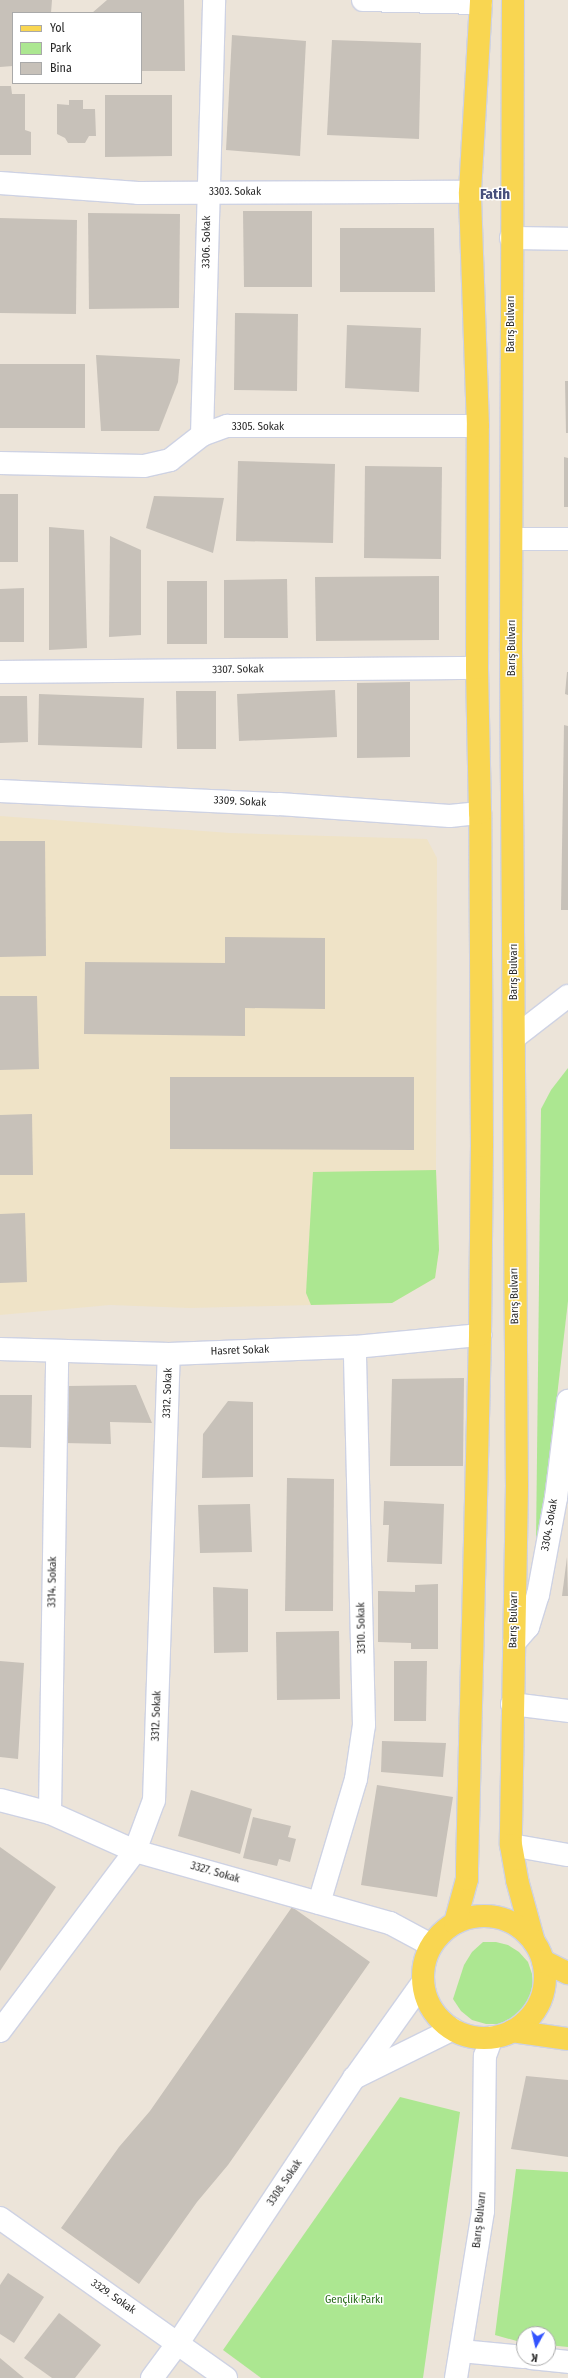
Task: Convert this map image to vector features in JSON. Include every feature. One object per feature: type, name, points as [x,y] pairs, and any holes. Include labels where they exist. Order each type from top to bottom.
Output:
[{"type":"main road","name":"Barış Bulvarı","points":[[513,0],[511,238],[515,1037],[513,1150],[517,1485],[512,1704],[511,1845],[517,1880],[539,1951]]},
{"type":"main road","points":[[456,1923],[467,1874],[480,1334],[482,1146],[480,813],[477,668],[478,426],[470,192],[481,1]]},
{"type":"main road","points":[[568,1973],[539,1951],[517,1926],[507,1920],[490,1916],[472,1917],[456,1923],[442,1932],[431,1945],[424,1963],[423,1982],[428,2001],[438,2017],[453,2030],[472,2037],[502,2034],[568,2039]]},
{"type":"main road","points":[[502,2034],[528,2019],[540,2002],[545,1982],[539,1951]]},
{"type":"street","name":"3306. Sokak","points":[[202,435],[214,0]]},
{"type":"street","points":[[363,0],[481,1]]},
{"type":"street","name":"3303. Sokak","points":[[0,184],[138,193],[470,192]]},
{"type":"street","points":[[511,238],[568,239]]},
{"type":"street","name":"3305. Sokak","points":[[0,463],[144,466],[170,460],[202,435],[227,426],[478,426]]},
{"type":"street","points":[[512,539],[568,539]]},
{"type":"street","name":"3307. Sokak","points":[[0,672],[477,668]]},
{"type":"street","name":"3309. Sokak","points":[[0,791],[279,804],[450,816],[480,813]]},
{"type":"street","points":[[515,1037],[568,996]]},
{"type":"street","name":"Hasret Sokak","points":[[0,1349],[57,1352],[169,1354],[355,1347],[480,1334]]},
{"type":"street","name":"3310. Sokak","points":[[319,1903],[356,1779],[364,1725],[355,1347]]},
{"type":"street","name":"3314. Sokak","points":[[50,1813],[57,1352]]},
{"type":"street","name":"3312. Sokak","points":[[0,2031],[135,1851],[154,1800],[169,1354]]},
{"type":"street","name":"3304. Sokak","points":[[514,1643],[528,1627],[538,1595],[562,1498],[568,1401]]},
{"type":"street","points":[[512,1704],[568,1711]]},
{"type":"street","name":"3327. Sokak","points":[[0,1800],[50,1813],[135,1851],[390,1924],[431,1945]]},
{"type":"street","points":[[511,1845],[568,1855]]},
{"type":"street","name":"3308. Sokak","points":[[152,2378],[178,2343],[354,2078],[423,1982]]},
{"type":"street","points":[[354,2078],[453,2030]]},
{"type":"street","name":"Barış Bulvarı","points":[[456,2378],[483,2211],[485,2056],[502,2034]]},
{"type":"street","name":"3329. Sokak","points":[[0,2218],[226,2378]]},
{"type":"street","points":[[461,2351],[516,2356]]},
{"type":"street","points":[[556,2361],[568,2362]]},
{"type":"shaded area","points":[[0,816],[230,833],[427,839],[437,858],[436,1170],[439,1250],[435,1278],[392,1303],[190,1308],[110,1305],[0,1315]]},
{"type":"green space","points":[[568,1068],[568,1301],[540,1544],[536,1543],[541,1109],[551,1090]]},
{"type":"green space","points":[[436,1170],[439,1250],[435,1278],[392,1303],[311,1305],[306,1293],[313,1172]]},
{"type":"green space","points":[[483,1942],[496,1942],[508,1945],[519,1952],[528,1962],[532,1974],[533,1987],[530,2000],[523,2011],[513,2019],[501,2024],[486,2024],[472,2020],[461,2011],[453,1999],[464,1965],[472,1952]]},
{"type":"green space","name":"Gençlik Parkı","points":[[400,2097],[460,2112],[423,2378],[261,2378],[223,2350]]},
{"type":"green space","points":[[516,2169],[568,2172],[568,2347],[556,2346],[556,2326],[516,2326],[516,2341],[495,2335]]},
{"type":"building","points":[[0,0],[52,0],[51,12],[12,12],[12,66],[0,67]]},
{"type":"building","points":[[107,0],[184,0],[185,71],[142,71],[142,12],[93,12]]},
{"type":"building","points":[[232,35],[306,41],[300,156],[226,150]]},
{"type":"building","points":[[332,40],[421,43],[419,139],[327,135]]},
{"type":"building","points":[[0,86],[11,86],[12,94],[25,94],[25,130],[31,132],[31,155],[0,155]]},
{"type":"building","points":[[105,95],[172,95],[172,156],[105,157]]},
{"type":"building","points":[[69,100],[83,100],[83,109],[95,109],[96,136],[89,136],[85,143],[68,143],[65,138],[57,134],[57,104],[69,105]]},
{"type":"building","points":[[243,211],[312,211],[312,287],[244,287]]},
{"type":"building","points":[[88,213],[180,214],[179,308],[89,309]]},
{"type":"building","points":[[0,218],[77,220],[76,314],[0,313]]},
{"type":"building","points":[[340,228],[434,228],[435,292],[340,292]]},
{"type":"building","points":[[235,313],[298,314],[297,391],[234,390]]},
{"type":"building","points":[[347,325],[421,328],[419,392],[345,388]]},
{"type":"building","points":[[96,355],[180,359],[178,382],[159,431],[101,431]]},
{"type":"building","points":[[0,364],[85,364],[85,428],[0,428]]},
{"type":"building","points":[[565,381],[568,381],[568,433],[566,433]]},
{"type":"building","points":[[564,457],[568,458],[568,507],[564,507]]},
{"type":"building","points":[[238,461],[335,464],[333,543],[236,541]]},
{"type":"building","points":[[365,466],[442,467],[441,559],[364,558]]},
{"type":"building","points":[[0,494],[18,494],[18,562],[0,562]]},
{"type":"building","points":[[154,496],[224,498],[213,553],[146,528]]},
{"type":"building","points":[[49,527],[84,530],[87,648],[49,650]]},
{"type":"building","points":[[110,536],[141,550],[141,635],[109,637]]},
{"type":"building","points":[[439,576],[439,640],[316,641],[315,577]]},
{"type":"building","points":[[287,579],[288,638],[224,638],[224,580]]},
{"type":"building","points":[[167,581],[207,581],[207,644],[167,644]]},
{"type":"building","points":[[24,588],[24,642],[0,642],[0,589]]},
{"type":"building","points":[[568,672],[568,695],[565,694]]},
{"type":"building","points":[[410,682],[410,757],[357,758],[357,683]]},
{"type":"building","points":[[335,690],[337,737],[239,741],[237,694]]},
{"type":"building","points":[[176,691],[216,691],[216,749],[177,749]]},
{"type":"building","points":[[39,694],[144,698],[142,748],[38,745]]},
{"type":"building","points":[[0,696],[27,696],[28,742],[0,743]]},
{"type":"building","points":[[564,725],[568,726],[568,910],[561,910]]},
{"type":"building","points":[[0,841],[45,841],[46,956],[0,957]]},
{"type":"building","points":[[225,937],[325,938],[325,1009],[245,1008],[245,1036],[84,1034],[85,962],[225,963]]},
{"type":"building","points":[[0,996],[37,996],[39,1069],[0,1070]]},
{"type":"building","points":[[170,1077],[414,1077],[414,1150],[170,1149]]},
{"type":"building","points":[[32,1114],[33,1175],[0,1175],[0,1115]]},
{"type":"building","points":[[25,1213],[27,1282],[0,1283],[0,1214]]},
{"type":"building","points":[[464,1378],[463,1466],[390,1466],[392,1379]]},
{"type":"building","points":[[136,1385],[152,1423],[110,1422],[111,1444],[64,1443],[68,1386]]},
{"type":"building","points":[[0,1395],[32,1395],[31,1448],[0,1447]]},
{"type":"building","points":[[228,1401],[253,1402],[253,1477],[202,1478],[203,1434]]},
{"type":"building","points":[[287,1478],[334,1479],[333,1611],[285,1611]]},
{"type":"building","points":[[384,1501],[444,1504],[442,1564],[387,1562],[389,1525],[383,1525]]},
{"type":"building","points":[[250,1504],[252,1552],[200,1553],[198,1505]]},
{"type":"building","points":[[567,1557],[568,1596],[562,1596]]},
{"type":"building","points":[[438,1584],[438,1649],[411,1649],[411,1643],[378,1642],[378,1591],[415,1592],[415,1585]]},
{"type":"building","points":[[213,1587],[248,1589],[248,1652],[214,1653]]},
{"type":"building","points":[[339,1631],[340,1699],[277,1700],[276,1632]]},
{"type":"building","points":[[0,1661],[24,1663],[18,1759],[0,1757]]},
{"type":"building","points":[[394,1661],[427,1661],[426,1721],[394,1721]]},
{"type":"building","points":[[382,1741],[446,1743],[443,1777],[381,1772]]},
{"type":"building","points":[[377,1785],[453,1797],[437,1897],[361,1885]]},
{"type":"building","points":[[191,1790],[252,1809],[240,1854],[178,1836]]},
{"type":"building","points":[[253,1817],[291,1826],[288,1837],[296,1839],[290,1862],[279,1859],[277,1866],[243,1858]]},
{"type":"building","points":[[0,1847],[56,1887],[0,1971]]},
{"type":"building","points":[[292,1907],[370,1962],[228,2165],[197,2202],[139,2284],[61,2228],[119,2147],[150,2111]]},
{"type":"building","points":[[526,2076],[568,2080],[568,2157],[511,2149]]},
{"type":"building","points":[[8,2273],[44,2297],[14,2343],[0,2334],[0,2285]]},
{"type":"building","points":[[59,2313],[101,2345],[75,2378],[52,2378],[24,2358]]},
{"type":"building","points":[[0,2358],[24,2378],[0,2378]]},
{"type":"district","name":"Fatih","points":[[495,195]]}]
